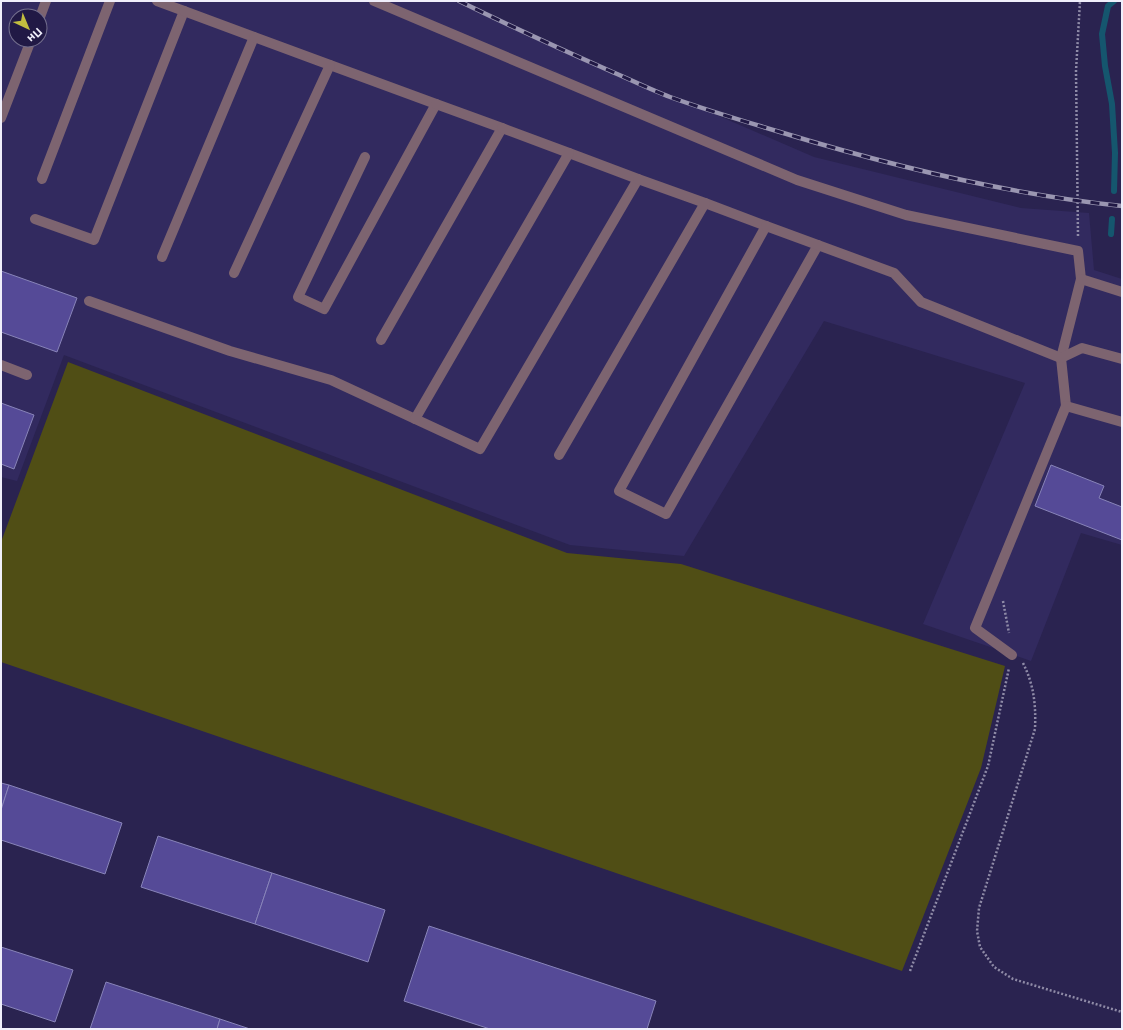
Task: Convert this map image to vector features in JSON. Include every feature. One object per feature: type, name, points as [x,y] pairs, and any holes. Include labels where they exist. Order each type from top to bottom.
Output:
[{"type":"lane","points":[[42,179],[110,1]]},
{"type":"lane","points":[[157,1],[894,273],[921,302],[1061,358],[1082,348],[1122,359]]},
{"type":"lane","points":[[374,1],[797,180],[906,215],[1078,251],[1081,279],[1061,358],[1066,406],[975,628],[1012,655]]},
{"type":"lane","points":[[35,219],[94,240],[184,11]]},
{"type":"lane","points":[[162,257],[254,37]]},
{"type":"lane","points":[[1,118],[28,48]]},
{"type":"lane","points":[[234,273],[330,65]]},
{"type":"lane","points":[[365,157],[298,297],[324,309],[436,104]]},
{"type":"lane","points":[[381,340],[502,128]]},
{"type":"lane","points":[[415,419],[569,153]]},
{"type":"lane","points":[[89,300],[230,351],[331,380],[480,449],[638,179]]},
{"type":"lane","points":[[559,455],[705,203]]},
{"type":"lane","points":[[766,226],[619,490],[666,514],[818,246]]},
{"type":"lane","points":[[1081,279],[1122,292]]},
{"type":"lane","points":[[1,365],[28,374]]},
{"type":"lane","points":[[1066,406],[1122,422]]},
{"type":"path","points":[[1078,251],[1076,71],[1080,1]]},
{"type":"path","points":[[1002,596],[1010,635]]},
{"type":"path","points":[[910,971],[988,766],[1012,655]]},
{"type":"path","points":[[1022,661],[1028,673],[1036,705],[1035,729],[979,908],[977,931],[980,947],[994,968],[1013,979],[1122,1012]]},
{"type":"shaded area","points":[[1,1],[453,1],[814,157],[1021,208],[1089,213],[1094,270],[1122,279],[1122,545],[1081,533],[1031,661],[923,624],[1025,383],[824,321],[684,556],[570,545],[64,355],[17,481],[1,477]]},
{"type":"shaded area","points":[[68,362],[567,553],[681,564],[1005,666],[981,768],[902,971],[1,662],[1,542]]},
{"type":"building","points":[[1,271],[77,298],[57,352],[1,332]]},
{"type":"building","points":[[1,403],[34,415],[14,469],[1,464]]},
{"type":"building","points":[[1051,465],[1104,486],[1099,498],[1122,507],[1122,540],[1035,506]]},
{"type":"building","points":[[1,783],[9,785],[1,810]]},
{"type":"building","points":[[9,785],[122,823],[105,874],[1,840],[1,810]]},
{"type":"building","points":[[158,836],[272,873],[255,924],[141,887]]},
{"type":"building","points":[[272,873],[385,910],[368,962],[255,924]]},
{"type":"building","points":[[429,926],[656,1001],[647,1029],[490,1029],[404,1001]]},
{"type":"building","points":[[1,947],[73,970],[55,1022],[1,1004]]},
{"type":"building","points":[[106,982],[220,1019],[217,1029],[90,1029]]},
{"type":"building","points":[[220,1019],[250,1029],[217,1029]]},
{"type":"waterway","points":[[1114,1],[1108,6],[1102,34],[1105,66],[1112,104],[1115,153],[1114,191]]},
{"type":"waterway","points":[[1111,234],[1112,219]]},
{"type":"railway","points":[[459,1],[654,91],[738,120],[864,156],[949,177],[1035,194],[1122,206]]}]
